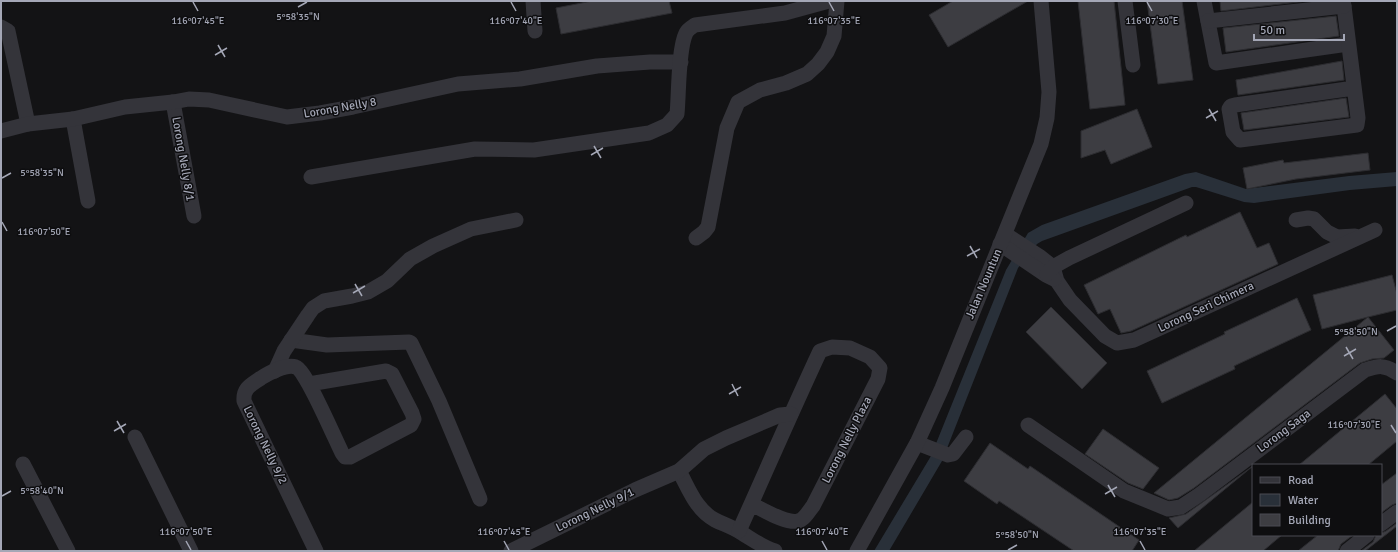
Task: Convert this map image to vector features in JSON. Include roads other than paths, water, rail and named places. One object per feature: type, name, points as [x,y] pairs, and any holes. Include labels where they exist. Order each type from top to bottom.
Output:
[{"type":"street","points":[[533,1],[535,31]]},
{"type":"street","points":[[310,177],[475,149],[534,150],[649,133],[667,125],[677,114],[682,49],[686,33],[691,27],[695,25],[786,13],[829,1]]},
{"type":"street","points":[[696,238],[708,227],[726,128],[738,102],[760,90],[786,83],[807,74],[818,64],[827,52],[834,36],[837,1]]},
{"type":"street","name":"Jalan Nountun","points":[[857,551],[917,443],[942,388],[1041,144],[1047,118],[1049,92],[1041,1]]},
{"type":"street","points":[[1125,1],[1133,65]]},
{"type":"street","points":[[1204,1],[1216,63],[1348,44]]},
{"type":"street","points":[[1208,21],[1343,4],[1358,118],[1356,125],[1240,140],[1233,132],[1228,109],[1235,104],[1354,88]]},
{"type":"street","points":[[1,27],[8,31],[28,124]]},
{"type":"street","name":"Lorong Nelly 8","points":[[1,131],[28,124],[74,119],[125,107],[190,99],[209,100],[287,117],[353,107],[458,84],[520,79],[597,66],[650,62],[681,62]]},
{"type":"street","name":"Lorong Nelly 8/1","points":[[173,102],[194,216]]},
{"type":"street","points":[[74,119],[88,201]]},
{"type":"street","points":[[1046,269],[1186,203]]},
{"type":"street","name":"Lorong Seri Chimera","points":[[1002,239],[1046,269],[1070,300],[1105,336],[1117,343],[1134,340],[1369,232],[1347,237],[1337,237],[1326,232],[1314,219],[1308,218],[1296,220]]},
{"type":"street","points":[[275,371],[284,351],[313,308],[324,301],[368,292],[387,281],[410,259],[433,246],[471,229],[516,220]]},
{"type":"street","points":[[291,340],[327,345],[411,343],[439,401],[480,499]]},
{"type":"street","name":"Lorong Nelly Plaza","points":[[751,504],[788,521],[798,521],[806,516],[813,506],[878,379],[880,368],[870,357],[850,348],[832,346],[820,351],[791,414]]},
{"type":"street","name":"Lorong Saga","points":[[1028,425],[1124,491],[1168,508],[1181,507],[1199,496],[1365,370],[1379,366],[1390,368],[1397,373]]},
{"type":"street","name":"Lorong Nelly 9/2","points":[[309,384],[301,370],[296,367],[289,367],[275,371],[246,388],[243,394],[244,401],[316,551]]},
{"type":"street","points":[[386,371],[392,374],[414,419],[411,425],[350,456],[345,457],[309,384],[386,371]]},
{"type":"street","points":[[739,531],[791,414]]},
{"type":"street","name":"Lorong Nelly 9/1","points":[[511,551],[636,490],[679,471],[704,449],[726,438],[780,415],[791,414]]},
{"type":"street","points":[[135,437],[191,551]]},
{"type":"street","points":[[917,443],[948,455],[952,454],[966,437]]},
{"type":"street","points":[[23,464],[68,551]]},
{"type":"street","points":[[679,471],[698,506],[705,514],[714,520],[739,531],[767,550]]},
{"type":"street","points":[[1382,523],[1397,512]]},
{"type":"street","points":[[846,551],[871,526]]},
{"type":"street","points":[[1347,551],[1367,536]]},
{"type":"water","points":[[1196,172],[1246,189],[1349,176],[1397,172],[1397,186],[1350,190],[1254,203],[1244,202],[1192,187],[1037,244],[1018,268],[942,461],[889,551],[874,551],[931,456],[1006,270],[1028,233],[1042,225],[1185,174]]}]
